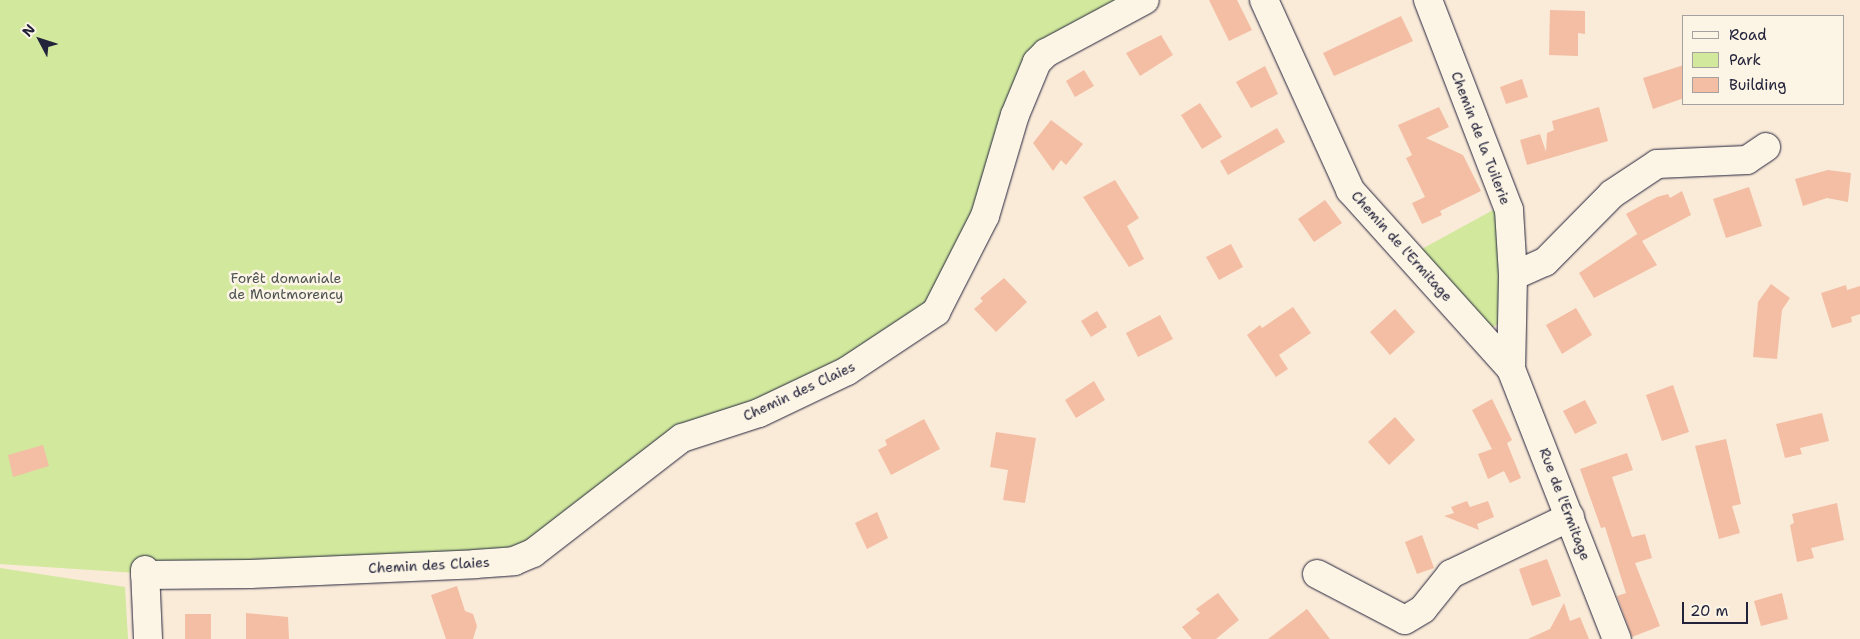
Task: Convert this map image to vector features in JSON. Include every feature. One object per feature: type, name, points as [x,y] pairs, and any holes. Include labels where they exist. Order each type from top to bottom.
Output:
[{"type":"street","name":"Chemin des Claies","points":[[148,639],[145,572],[250,574],[514,561],[548,543],[682,438],[759,413],[847,371],[936,312],[985,216],[1015,115],[1037,62],[1046,54],[1145,0]]},
{"type":"street","name":"Chemin de l'Ermitage","points":[[1264,0],[1350,190],[1511,369]]},
{"type":"street","name":"Chemin de la Tuilerie","points":[[1428,0],[1509,210],[1513,276],[1511,369]]},
{"type":"street","points":[[1513,276],[1545,262],[1612,194],[1657,164],[1748,160],[1766,147]]},
{"type":"street","points":[[1484,339],[1512,325]]},
{"type":"street","name":"Rue de l'Ermitage","points":[[1511,369],[1617,639]]},
{"type":"street","points":[[1316,574],[1408,630],[1451,574],[1570,517]]},
{"type":"green space","name":"Forêt domaniale de Montmorency","points":[[0,0],[1145,0],[1046,53],[936,312],[690,435],[533,553],[167,575],[0,564]]},
{"type":"green space","points":[[1506,203],[1503,321],[1486,331],[1409,256]]},
{"type":"green space","points":[[0,568],[125,587],[128,639],[0,639]]},
{"type":"building","points":[[1209,0],[1237,0],[1252,30],[1229,41]]},
{"type":"building","points":[[1550,10],[1585,11],[1585,34],[1578,33],[1578,56],[1549,55]]},
{"type":"building","points":[[1401,16],[1413,41],[1334,76],[1323,53]]},
{"type":"building","points":[[1161,35],[1173,55],[1140,76],[1126,53]]},
{"type":"building","points":[[1265,66],[1278,94],[1251,108],[1236,82]]},
{"type":"building","points":[[1682,66],[1682,99],[1653,109],[1643,78]]},
{"type":"building","points":[[1084,70],[1094,86],[1075,97],[1066,81]]},
{"type":"building","points":[[1522,79],[1528,97],[1506,104],[1500,87]]},
{"type":"building","points":[[1200,103],[1222,137],[1202,149],[1181,115]]},
{"type":"building","points":[[1439,107],[1449,127],[1426,138],[1463,155],[1481,191],[1440,211],[1442,215],[1422,224],[1412,203],[1425,197],[1406,158],[1412,155],[1398,125]]},
{"type":"building","points":[[1599,107],[1608,141],[1527,165],[1520,140],[1540,134],[1546,152],[1547,133],[1554,130],[1552,121]]},
{"type":"building","points":[[1051,120],[1083,144],[1066,165],[1061,160],[1053,171],[1033,143]]},
{"type":"building","points":[[1277,128],[1285,142],[1228,175],[1220,161]]},
{"type":"building","points":[[1828,170],[1851,173],[1848,202],[1827,198],[1803,206],[1795,179]]},
{"type":"building","points":[[1115,180],[1139,218],[1127,226],[1144,259],[1129,267],[1083,197]]},
{"type":"building","points":[[1749,187],[1762,226],[1726,238],[1713,199]]},
{"type":"building","points":[[1682,191],[1691,215],[1642,241],[1657,265],[1594,298],[1579,273],[1637,234],[1639,237],[1626,214],[1657,197],[1668,194],[1670,198]]},
{"type":"building","points":[[1325,200],[1342,223],[1314,242],[1298,219]]},
{"type":"building","points":[[1231,244],[1243,267],[1219,280],[1206,257]]},
{"type":"building","points":[[1004,278],[1027,302],[996,332],[974,309],[983,301],[980,298]]},
{"type":"building","points":[[1771,284],[1790,298],[1782,310],[1777,359],[1753,357],[1758,302]]},
{"type":"building","points":[[1846,285],[1847,290],[1860,286],[1860,314],[1851,317],[1852,322],[1832,328],[1821,293]]},
{"type":"building","points":[[1293,307],[1311,333],[1279,355],[1288,369],[1276,377],[1247,335],[1260,325],[1262,328]]},
{"type":"building","points":[[1576,308],[1592,335],[1562,354],[1546,325]]},
{"type":"building","points":[[1395,309],[1415,332],[1390,355],[1370,332]]},
{"type":"building","points":[[1097,311],[1107,327],[1091,337],[1081,321]]},
{"type":"building","points":[[1160,315],[1173,339],[1138,357],[1126,333]]},
{"type":"building","points":[[1094,381],[1105,400],[1076,418],[1065,400]]},
{"type":"building","points":[[1673,385],[1689,432],[1662,441],[1646,395]]},
{"type":"building","points":[[1492,399],[1512,440],[1507,443],[1521,478],[1510,483],[1504,471],[1488,479],[1478,454],[1492,449],[1472,410]]},
{"type":"building","points":[[1585,400],[1597,423],[1575,434],[1563,411]]},
{"type":"building","points":[[1822,413],[1829,441],[1800,448],[1802,454],[1785,458],[1776,424]]},
{"type":"building","points":[[1395,417],[1415,440],[1389,465],[1368,442]]},
{"type":"building","points":[[924,419],[940,449],[891,475],[878,450],[887,445],[885,440]]},
{"type":"building","points":[[996,432],[1036,438],[1025,503],[1003,500],[1008,470],[990,467]]},
{"type":"building","points":[[1726,439],[1741,504],[1732,506],[1740,533],[1719,539],[1695,446]]},
{"type":"building","points":[[43,445],[49,466],[13,477],[8,455]]},
{"type":"building","points":[[1627,453],[1633,470],[1612,477],[1632,537],[1645,534],[1652,558],[1635,563],[1660,626],[1632,637],[1617,596],[1626,593],[1605,527],[1601,528],[1580,469]]},
{"type":"building","points":[[1467,501],[1470,507],[1488,501],[1494,517],[1477,524],[1479,530],[1444,516],[1454,513],[1451,507]]},
{"type":"building","points":[[1837,503],[1844,540],[1811,548],[1814,558],[1797,562],[1790,525],[1794,523],[1792,514]]},
{"type":"building","points":[[877,512],[888,538],[867,549],[855,523]]},
{"type":"building","points":[[1422,535],[1434,568],[1417,574],[1405,542]]},
{"type":"building","points":[[1547,559],[1561,596],[1532,606],[1519,569]]},
{"type":"building","points":[[457,586],[465,611],[473,614],[477,626],[473,639],[446,639],[431,595]]},
{"type":"building","points":[[1218,593],[1239,620],[1216,639],[1192,639],[1182,627],[1200,613],[1196,609]]},
{"type":"building","points":[[1782,593],[1788,619],[1761,626],[1754,601]]},
{"type":"building","points":[[1564,603],[1570,621],[1580,617],[1589,639],[1528,639],[1550,629]]},
{"type":"building","points":[[1307,609],[1330,639],[1268,639]]},
{"type":"building","points":[[246,613],[288,617],[289,639],[246,639]]},
{"type":"building","points":[[185,614],[211,614],[211,639],[185,639]]}]
